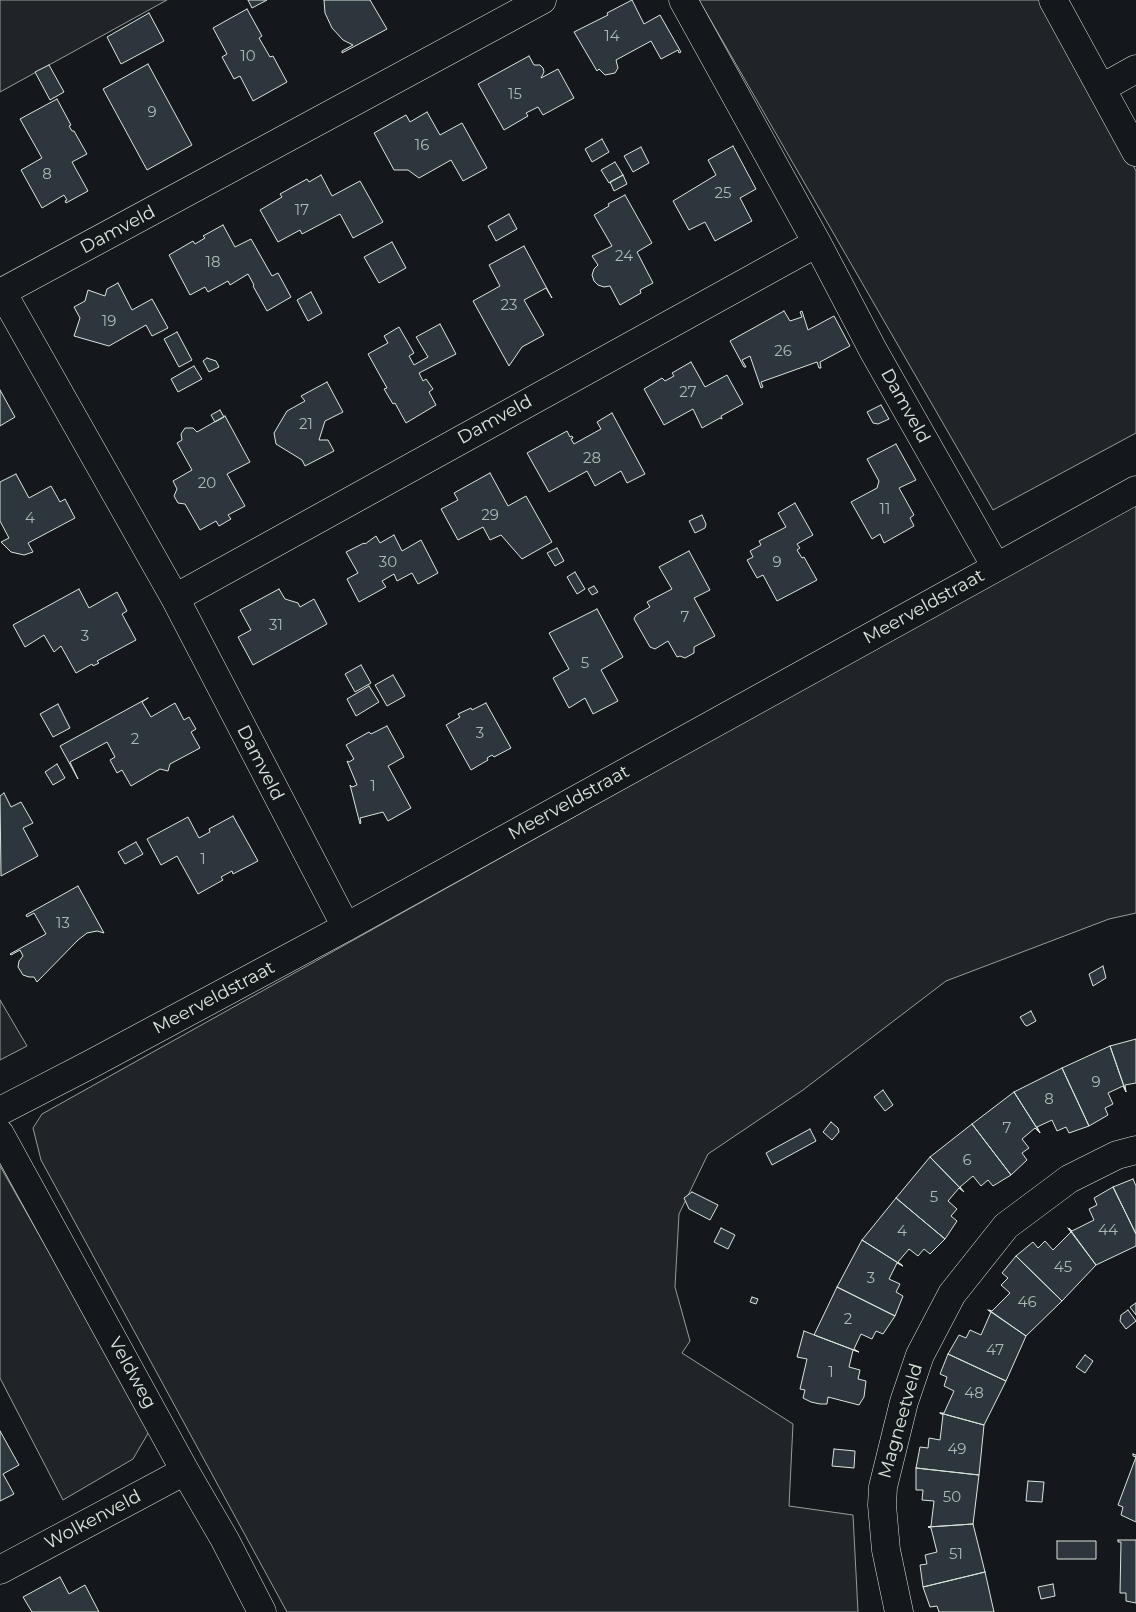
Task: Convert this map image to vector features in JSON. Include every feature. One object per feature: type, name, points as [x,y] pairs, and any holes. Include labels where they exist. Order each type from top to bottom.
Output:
[{"type":"street","name":"Damveld","points":[[346,927],[174,598],[2,292],[542,0]]},
{"type":"street","name":"Damveld","points":[[683,0],[874,350],[996,567]]},
{"type":"street","points":[[1053,0],[1136,152]]},
{"type":"street","points":[[1102,88],[1136,69]]},
{"type":"street","name":"Damveld","points":[[174,598],[817,243]]},
{"type":"street","name":"Meerveldstraat","points":[[0,1111],[92,1064],[346,927],[1136,490]]},
{"type":"street","name":"Veldweg","points":[[0,1134],[185,1471],[225,1540],[262,1612]]},
{"type":"street","name":"Magneetveld","points":[[899,1612],[886,1550],[882,1505],[883,1487],[904,1402],[920,1355],[952,1294],[1006,1226],[1069,1179],[1117,1155],[1136,1150]]},
{"type":"street","name":"Wolkenveld","points":[[0,1570],[185,1471]]},
{"type":"shaded area","points":[[0,0],[167,0],[0,92]]},
{"type":"shaded area","points":[[699,0],[1044,0],[1136,171],[1136,433],[993,510]]},
{"type":"shaded area","points":[[1136,503],[1136,913],[1109,919],[946,981],[803,1090],[708,1154],[679,1214],[675,1287],[690,1341],[682,1353],[793,1424],[789,1506],[853,1515],[858,1612],[287,1612],[41,1160],[33,1128],[42,1114]]},
{"type":"shaded area","points":[[0,1000],[27,1046],[0,1060]]},
{"type":"shaded area","points":[[0,1166],[150,1430],[133,1459],[63,1500],[0,1378]]},
{"type":"building","points":[[248,0],[267,0],[252,8]]},
{"type":"building","points":[[324,0],[370,0],[387,29],[342,53],[342,51],[353,45],[343,40],[332,28],[325,13]]},
{"type":"building","points":[[632,0],[644,24],[660,15],[681,52],[679,53],[678,50],[661,59],[651,41],[616,60],[618,68],[615,73],[605,75],[599,69],[597,71],[574,32],[608,15],[607,13]]},
{"type":"building","points":[[247,9],[262,36],[259,38],[270,57],[273,56],[287,82],[253,101],[240,76],[234,79],[222,57],[227,54],[213,28]]},
{"type":"building","points":[[149,13],[164,41],[121,64],[107,37]]},
{"type":"building","points":[[529,56],[534,65],[540,65],[543,68],[544,72],[541,78],[558,69],[574,98],[543,115],[538,107],[526,113],[528,116],[504,130],[478,84]]},
{"type":"building","points":[[148,64],[192,145],[147,170],[103,89]]},
{"type":"building","points":[[49,65],[64,92],[50,100],[35,72]]},
{"type":"building","points":[[57,99],[71,125],[69,126],[74,131],[87,154],[72,162],[88,191],[66,203],[65,201],[67,200],[64,195],[42,208],[21,170],[42,158],[20,119]]},
{"type":"building","points":[[427,112],[440,135],[462,123],[487,168],[463,181],[451,160],[419,178],[408,170],[394,170],[374,133],[406,115],[410,122]]},
{"type":"building","points":[[602,139],[609,152],[592,162],[585,149]]},
{"type":"building","points":[[733,146],[756,189],[740,198],[752,221],[715,241],[705,222],[689,230],[673,201],[716,175],[708,160]]},
{"type":"building","points":[[641,147],[649,163],[633,172],[624,156]]},
{"type":"building","points":[[615,162],[623,175],[609,183],[601,170]]},
{"type":"building","points":[[321,175],[332,196],[360,181],[383,222],[353,238],[340,214],[302,234],[300,230],[278,242],[260,210],[282,197],[280,194],[307,179],[309,182]]},
{"type":"building","points":[[623,175],[627,184],[614,191],[610,182]]},
{"type":"building","points":[[625,195],[652,243],[637,252],[653,283],[640,290],[641,293],[620,305],[610,286],[604,287],[594,281],[592,275],[598,265],[592,256],[612,246],[594,215],[609,206],[608,204]]},
{"type":"building","points":[[509,214],[517,229],[496,241],[488,226]]},
{"type":"building","points":[[223,225],[235,247],[251,239],[272,276],[278,273],[291,297],[267,311],[248,274],[230,285],[228,281],[208,292],[205,287],[190,295],[169,255],[193,241],[195,244],[205,238],[203,236]]},
{"type":"building","points":[[392,242],[406,268],[379,283],[364,257]]},
{"type":"building","points":[[524,246],[552,298],[546,288],[524,300],[544,335],[522,347],[509,366],[473,301],[500,286],[489,265]]},
{"type":"building","points":[[118,283],[132,310],[152,299],[168,328],[152,336],[146,325],[109,346],[74,336],[80,318],[74,307],[85,301],[88,290],[105,296],[107,289]]},
{"type":"building","points":[[311,292],[322,313],[308,321],[297,300]]},
{"type":"building","points":[[784,311],[790,321],[802,317],[800,312],[802,311],[808,330],[834,316],[850,346],[820,362],[821,368],[819,368],[817,362],[761,382],[763,387],[761,388],[750,356],[742,360],[746,367],[744,367],[730,341]]},
{"type":"building","points":[[440,324],[456,354],[419,373],[423,381],[426,379],[433,389],[429,392],[436,405],[406,423],[395,403],[393,404],[384,389],[387,388],[368,354],[388,343],[384,336],[399,327],[414,353],[409,356],[414,365],[428,357],[416,337]]},
{"type":"building","points":[[177,332],[192,360],[179,367],[164,339]]},
{"type":"building","points":[[207,358],[216,361],[219,367],[209,372],[203,361]]},
{"type":"building","points":[[691,362],[705,387],[727,375],[743,404],[721,416],[722,419],[720,418],[702,428],[693,409],[664,425],[644,389],[662,378],[665,381],[674,376],[672,373]]},
{"type":"building","points":[[194,366],[202,379],[178,392],[171,379]]},
{"type":"building","points":[[327,382],[343,412],[325,421],[319,440],[328,440],[334,451],[305,466],[302,460],[276,444],[274,433],[287,411],[305,401],[301,396]]},
{"type":"building","points":[[0,390],[15,417],[0,426]]},
{"type":"building","points":[[881,405],[889,419],[878,424],[873,423],[867,412]]},
{"type":"building","points":[[220,410],[224,417],[215,422],[211,415]]},
{"type":"building","points":[[612,413],[645,474],[627,483],[621,471],[595,486],[587,471],[549,492],[527,453],[567,431],[570,437],[572,436],[573,438],[571,439],[574,444],[601,429],[597,422]]},
{"type":"building","points":[[225,416],[250,462],[227,474],[245,506],[228,515],[231,519],[219,526],[216,521],[200,530],[185,504],[178,503],[174,496],[177,489],[173,481],[192,470],[177,443],[182,440],[181,434],[185,428],[193,428],[197,432]]},
{"type":"building","points":[[896,444],[916,480],[899,488],[914,515],[910,518],[914,526],[884,543],[880,534],[872,539],[851,502],[877,488],[879,481],[867,459]]},
{"type":"building","points":[[490,473],[508,506],[526,496],[552,542],[522,559],[501,535],[490,540],[483,527],[458,540],[441,509],[458,500],[454,493]]},
{"type":"building","points":[[16,474],[29,498],[51,486],[60,502],[65,499],[75,518],[28,543],[33,552],[24,555],[11,552],[1,542],[9,538],[0,521],[0,482]]},
{"type":"building","points":[[795,503],[813,535],[797,544],[800,548],[797,550],[802,558],[804,557],[817,580],[777,601],[763,575],[757,578],[747,560],[753,557],[750,551],[761,545],[759,541],[786,527],[778,513]]},
{"type":"building","points":[[702,515],[706,524],[705,528],[695,533],[689,521]]},
{"type":"building","points":[[394,535],[402,551],[421,540],[438,573],[418,584],[412,573],[397,581],[394,574],[382,581],[386,587],[359,602],[347,579],[358,573],[346,552],[365,544],[376,536],[380,543]]},
{"type":"building","points":[[557,548],[564,561],[555,566],[547,553]]},
{"type":"building","points":[[689,551],[710,590],[694,598],[715,636],[694,647],[694,653],[685,658],[677,657],[668,641],[655,649],[650,647],[634,619],[636,615],[650,607],[647,602],[672,589],[659,567]]},
{"type":"building","points":[[575,572],[585,589],[577,594],[567,577]]},
{"type":"building","points":[[594,586],[598,592],[592,595],[588,589]]},
{"type":"building","points":[[79,589],[89,608],[117,592],[127,611],[122,614],[136,640],[97,661],[99,663],[93,666],[92,664],[76,673],[61,646],[54,652],[44,635],[25,647],[13,625]]},
{"type":"building","points":[[279,589],[285,599],[298,603],[300,607],[314,599],[327,624],[253,665],[238,637],[251,630],[240,610]]},
{"type":"building","points":[[597,609],[623,657],[601,670],[618,701],[593,714],[585,698],[569,708],[553,678],[569,669],[549,633]]},
{"type":"building","points":[[361,665],[371,683],[355,692],[345,674]]},
{"type":"building","points":[[393,675],[405,696],[387,706],[375,685]]},
{"type":"building","points":[[369,686],[379,702],[356,716],[347,699]]},
{"type":"building","points":[[148,698],[142,702],[151,717],[175,703],[184,720],[189,717],[196,729],[191,732],[200,748],[170,764],[168,771],[160,769],[131,786],[122,770],[117,773],[110,760],[115,757],[107,742],[70,762],[78,779],[60,746]]},
{"type":"building","points":[[486,703],[511,748],[494,757],[492,755],[487,758],[488,760],[471,770],[446,725],[460,717],[458,714]]},
{"type":"building","points":[[58,704],[70,728],[53,737],[40,714]]},
{"type":"building","points":[[387,726],[404,757],[388,766],[411,808],[388,821],[383,812],[360,818],[360,824],[350,785],[352,787],[357,785],[347,761],[349,762],[354,759],[346,745],[369,732],[371,734]]},
{"type":"building","points":[[57,764],[65,778],[53,785],[45,772]]},
{"type":"building","points":[[4,793],[11,807],[21,802],[33,823],[23,828],[38,856],[1,876],[0,796]]},
{"type":"building","points":[[233,816],[258,861],[233,874],[232,871],[221,877],[223,880],[198,894],[177,856],[161,865],[147,839],[188,817],[199,838],[210,832],[209,829]]},
{"type":"building","points":[[136,842],[143,854],[125,864],[118,852]]},
{"type":"building","points":[[78,886],[104,933],[97,931],[87,933],[37,982],[34,977],[23,975],[18,967],[19,961],[23,956],[20,950],[10,954],[46,934],[34,913],[27,917],[26,915]]},
{"type":"building","points":[[1103,966],[1106,978],[1093,986],[1089,974]]},
{"type":"building","points":[[1031,1011],[1036,1021],[1027,1026],[1020,1017]]},
{"type":"building","points":[[1136,1039],[1136,1083],[1125,1085],[1126,1092],[1110,1046]]},
{"type":"building","points":[[1110,1046],[1126,1092],[1123,1086],[1108,1093],[1113,1104],[1105,1108],[1108,1115],[1089,1126],[1062,1068]]},
{"type":"building","points":[[1062,1068],[1089,1126],[1069,1133],[1066,1127],[1057,1131],[1052,1120],[1037,1127],[1040,1133],[1014,1092]]},
{"type":"building","points":[[883,1090],[893,1105],[885,1111],[874,1097]]},
{"type":"building","points":[[1014,1092],[1040,1133],[1035,1128],[1022,1139],[1029,1148],[1022,1153],[1027,1160],[1011,1175],[972,1124]]},
{"type":"building","points":[[831,1122],[838,1128],[839,1132],[832,1140],[823,1132]]},
{"type":"building","points":[[972,1124],[1011,1175],[993,1186],[988,1180],[981,1186],[973,1176],[960,1187],[964,1192],[930,1157]]},
{"type":"building","points":[[810,1129],[816,1141],[772,1165],[766,1153]]},
{"type":"building","points":[[930,1157],[964,1192],[959,1188],[948,1201],[957,1209],[951,1216],[957,1221],[945,1239],[896,1198]]},
{"type":"building","points":[[1133,1179],[1136,1186],[1136,1234],[1113,1187]]},
{"type":"building","points":[[1113,1187],[1136,1234],[1136,1246],[1096,1265],[1069,1228],[1072,1231],[1094,1220],[1089,1209],[1097,1205],[1094,1198]]},
{"type":"building","points":[[692,1192],[718,1205],[710,1220],[689,1209],[684,1198]]},
{"type":"building","points":[[896,1198],[945,1239],[930,1254],[924,1249],[918,1256],[909,1249],[898,1262],[903,1266],[862,1240]]},
{"type":"building","points":[[721,1228],[735,1235],[728,1249],[714,1242]]},
{"type":"building","points":[[1068,1228],[1096,1265],[1062,1301],[1016,1256],[1033,1242],[1038,1248],[1045,1241],[1053,1250],[1071,1232]]},
{"type":"building","points":[[862,1240],[903,1266],[897,1263],[889,1279],[900,1284],[896,1292],[903,1296],[895,1316],[837,1287]]},
{"type":"building","points":[[1016,1256],[1062,1301],[1026,1336],[989,1310],[992,1311],[1010,1293],[1001,1285],[1008,1278],[1002,1273]]},
{"type":"building","points":[[837,1287],[895,1316],[883,1334],[876,1331],[872,1339],[861,1334],[854,1349],[859,1352],[814,1335]]},
{"type":"building","points":[[752,1297],[758,1299],[756,1304],[750,1302]]},
{"type":"building","points":[[1136,1303],[1136,1315],[1130,1307]]},
{"type":"building","points":[[1128,1310],[1136,1321],[1126,1329],[1120,1321],[1121,1315]]},
{"type":"building","points":[[991,1312],[1026,1336],[1006,1381],[948,1354],[959,1335],[966,1338],[970,1330],[981,1335]]},
{"type":"building","points":[[804,1331],[859,1352],[853,1350],[849,1367],[860,1370],[858,1379],[866,1381],[864,1397],[859,1405],[828,1397],[827,1404],[811,1402],[803,1398],[805,1390],[800,1389],[807,1359],[797,1357]]},
{"type":"building","points":[[948,1354],[1006,1381],[984,1425],[940,1413],[944,1413],[954,1391],[944,1386],[947,1377],[940,1374]]},
{"type":"building","points":[[1085,1355],[1093,1361],[1085,1373],[1076,1367]]},
{"type":"building","points":[[940,1413],[984,1425],[979,1475],[916,1468],[920,1447],[928,1448],[929,1438],[940,1440],[943,1415]]},
{"type":"building","points":[[0,1431],[19,1465],[3,1474],[14,1494],[0,1501]]},
{"type":"building","points":[[834,1449],[855,1451],[854,1468],[832,1466]]},
{"type":"building","points":[[1136,1457],[1136,1522],[1121,1515],[1123,1507],[1118,1505]]},
{"type":"building","points":[[916,1468],[979,1475],[973,1524],[928,1527],[931,1526],[934,1501],[922,1500],[923,1490],[916,1490]]},
{"type":"building","points":[[1028,1481],[1044,1482],[1042,1502],[1026,1501]]},
{"type":"building","points":[[973,1524],[985,1572],[923,1587],[920,1565],[927,1564],[925,1555],[937,1552],[931,1528],[928,1527]]},
{"type":"building","points":[[1118,1540],[1136,1540],[1136,1603],[1126,1601],[1126,1593],[1120,1593],[1121,1542],[1118,1542]]},
{"type":"building","points":[[1057,1541],[1096,1541],[1096,1559],[1057,1559]]},
{"type":"building","points":[[985,1572],[994,1612],[939,1612],[937,1606],[930,1607],[923,1587]]},
{"type":"building","points":[[60,1577],[69,1594],[85,1585],[99,1612],[32,1612],[23,1597]]},
{"type":"building","points":[[1053,1584],[1055,1596],[1041,1599],[1038,1587]]}]
